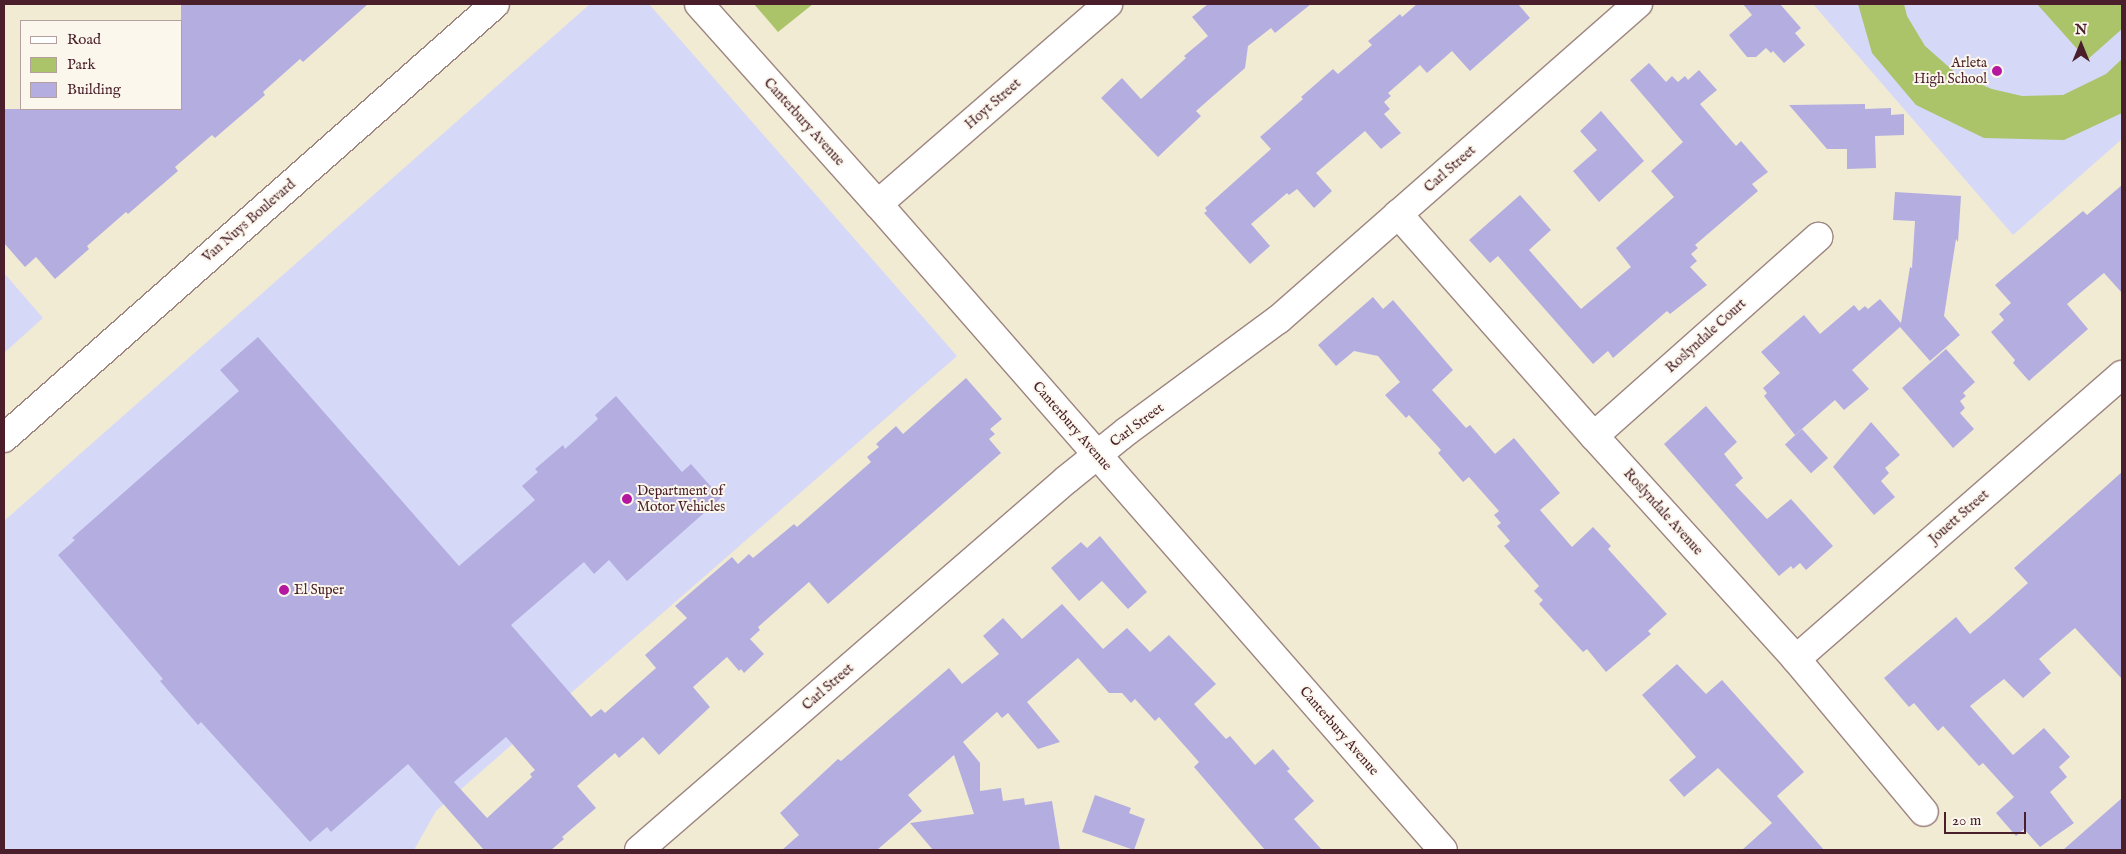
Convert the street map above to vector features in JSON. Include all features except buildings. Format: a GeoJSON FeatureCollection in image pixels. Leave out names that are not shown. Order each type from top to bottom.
{"type":"FeatureCollection","features":[{"type":"Feature","properties":{"kind":"street","name":"Van Nuys Boulevard"},"geometry":{"type":"LineString","coordinates":[[4,438],[495,4]]}},
{"type":"Feature","properties":{"kind":"street","name":"Canterbury Avenue"},"geometry":{"type":"LineString","coordinates":[[700,4],[878,204],[1443,850]]}},
{"type":"Feature","properties":{"kind":"street","name":"Hoyt Street"},"geometry":{"type":"LineString","coordinates":[[878,204],[1108,4]]}},
{"type":"Feature","properties":{"kind":"street","name":"Carl Street"},"geometry":{"type":"LineString","coordinates":[[639,850],[1097,455],[1279,320],[1638,4]]}},
{"type":"Feature","properties":{"kind":"street","name":"Roslyndale Avenue"},"geometry":{"type":"LineString","coordinates":[[1398,214],[1594,436],[1796,658],[1924,812]]}},
{"type":"Feature","properties":{"kind":"street","name":"Roslyndale Court"},"geometry":{"type":"LineString","coordinates":[[1594,436],[1818,237]]}},
{"type":"Feature","properties":{"kind":"street","name":"Jouett Street"},"geometry":{"type":"LineString","coordinates":[[1796,658],[2122,375]]}},
{"type":"Feature","properties":{"kind":"shaded area"},"geometry":{"type":"Polygon","coordinates":[[[590,4],[649,4],[957,356],[436,811],[414,850],[4,850],[4,521],[590,4]]]}},
{"type":"Feature","properties":{"kind":"shaded area","name":"Arleta High School"},"geometry":{"type":"Polygon","coordinates":[[[1813,4],[2122,4],[2122,139],[2013,235],[1813,4]]]}},
{"type":"Feature","properties":{"kind":"shaded area"},"geometry":{"type":"Polygon","coordinates":[[[4,273],[43,318],[4,353],[4,273]]]}},
{"type":"Feature","properties":{"kind":"green space"},"geometry":{"type":"Polygon","coordinates":[[[754,4],[813,4],[778,32],[754,4]]]}},
{"type":"Feature","properties":{"kind":"green space"},"geometry":{"type":"Polygon","coordinates":[[[1858,4],[1904,4],[1907,16],[1925,46],[1958,75],[1992,89],[2022,96],[2063,95],[2106,74],[2122,59],[2122,113],[2064,140],[1984,138],[1916,105],[1872,53],[1858,4]]]}},
{"type":"Feature","properties":{"kind":"green space"},"geometry":{"type":"Polygon","coordinates":[[[2037,4],[2122,4],[2122,29],[2087,60],[2037,4]]]}},
{"type":"Feature","properties":{"kind":"place","name":"Arleta High School"},"geometry":{"type":"Point","coordinates":[1997,71]}},
{"type":"Feature","properties":{"kind":"place","name":"Department of Motor Vehicles"},"geometry":{"type":"Point","coordinates":[627,499]}},
{"type":"Feature","properties":{"kind":"place","name":"El Super"},"geometry":{"type":"Point","coordinates":[284,590]}}]}
